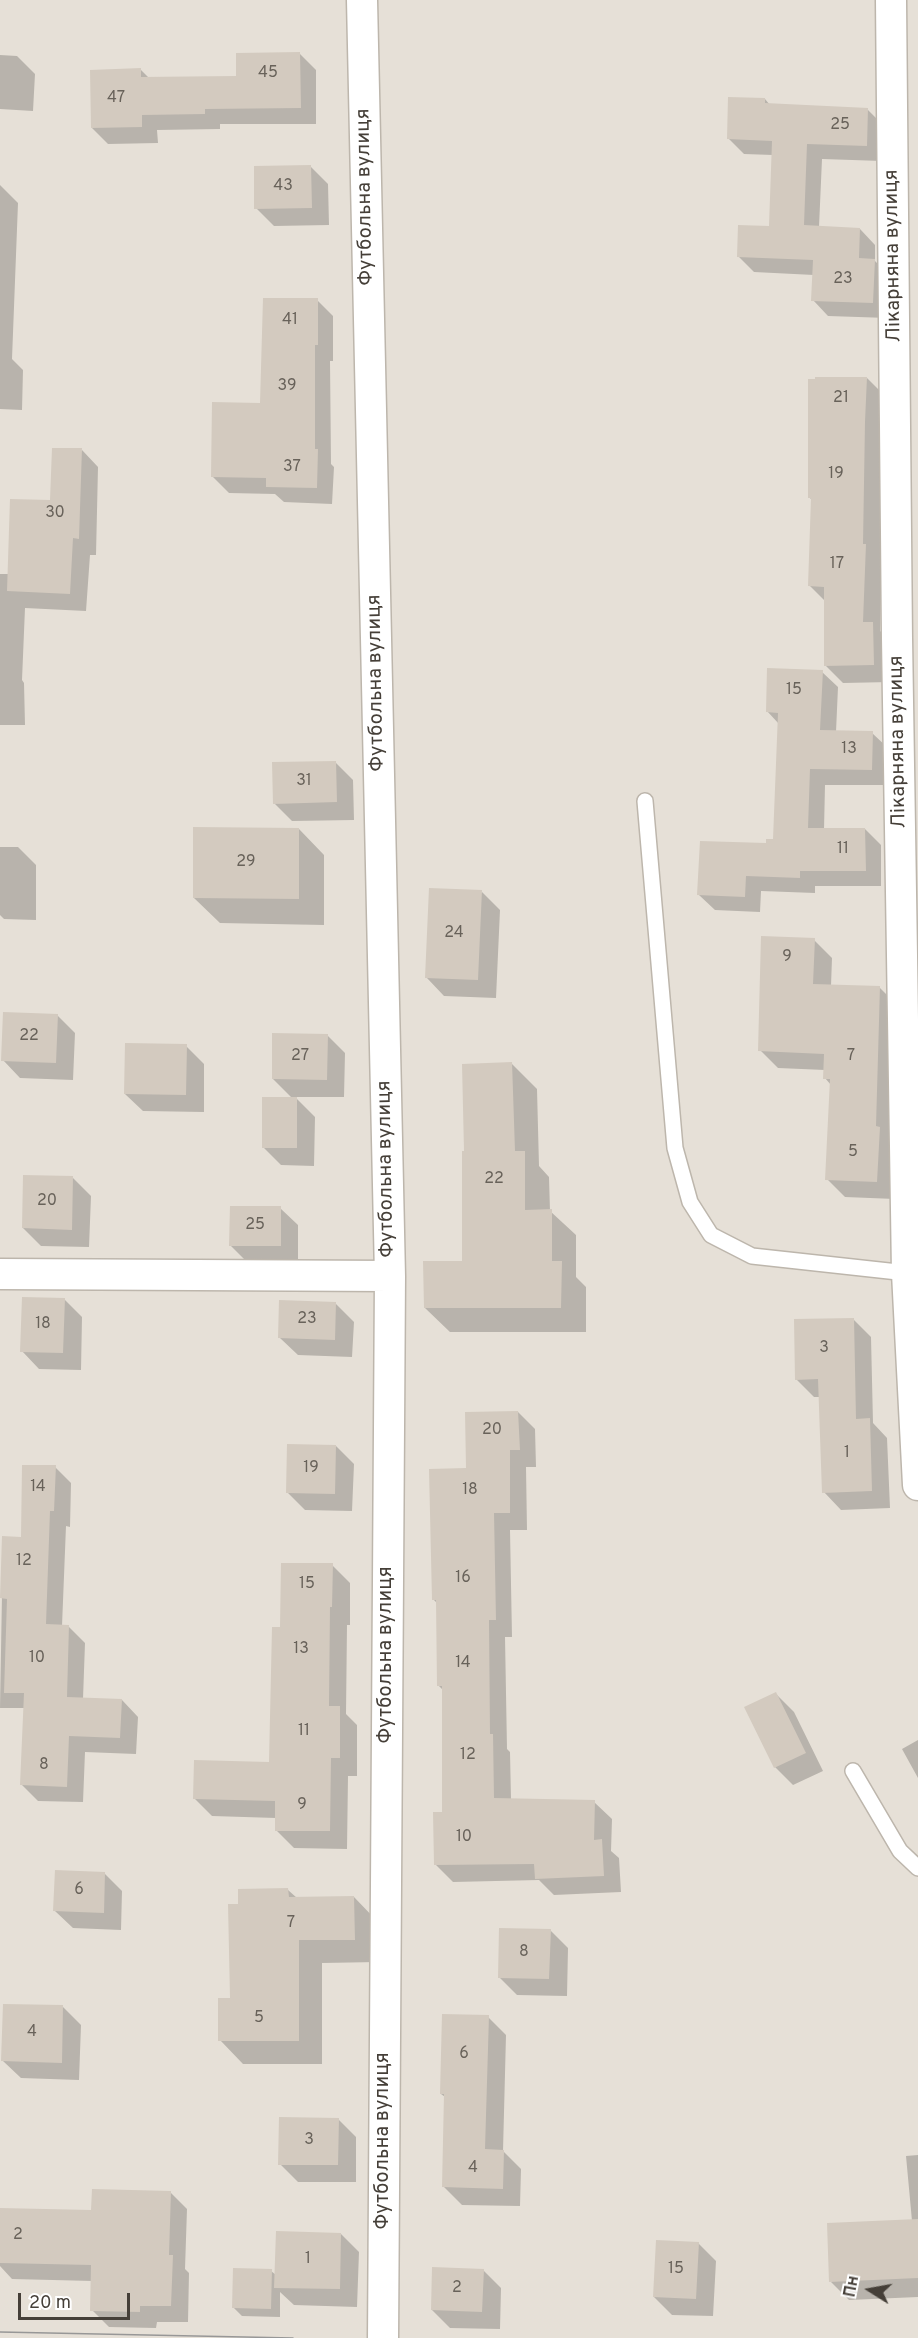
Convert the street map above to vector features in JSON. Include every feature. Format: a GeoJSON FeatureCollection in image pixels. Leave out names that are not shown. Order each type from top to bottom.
{"type":"FeatureCollection","features":[{"type":"Feature","properties":{"kind":"street","name":"Футбольна вулиця"},"geometry":{"type":"LineString","coordinates":[[362,0],[390,1276],[383,2338]]}},
{"type":"Feature","properties":{"kind":"street","name":"Лікарняна вулиця"},"geometry":{"type":"LineString","coordinates":[[891,0],[897,638],[907,1273],[918,1485]]}},
{"type":"Feature","properties":{"kind":"street"},"geometry":{"type":"LineString","coordinates":[[0,1274],[390,1276]]}},
{"type":"Feature","properties":{"kind":"lane"},"geometry":{"type":"LineString","coordinates":[[645,801],[675,1148],[690,1202],[711,1235],[752,1256],[907,1273]]}},
{"type":"Feature","properties":{"kind":"lane"},"geometry":{"type":"LineString","coordinates":[[853,1771],[900,1851],[918,1868]]}},
{"type":"Feature","properties":{"kind":"shaded area"},"geometry":{"type":"Polygon","coordinates":[[[0,0],[918,0],[918,2338],[0,2338],[0,0]]]}},
{"type":"Feature","properties":{"kind":"building"},"geometry":{"type":"Polygon","coordinates":[[[300,52],[301,108],[205,109],[205,114],[142,115],[142,127],[91,128],[90,70],[141,68],[141,77],[236,76],[236,53],[300,52]]]}},
{"type":"Feature","properties":{"kind":"building"},"geometry":{"type":"Polygon","coordinates":[[[728,97],[765,98],[765,103],[868,108],[867,146],[807,144],[804,225],[860,228],[859,258],[875,259],[873,303],[811,301],[813,260],[737,257],[738,225],[769,226],[772,141],[727,139],[728,97]]]}},
{"type":"Feature","properties":{"kind":"building"},"geometry":{"type":"Polygon","coordinates":[[[311,165],[312,208],[254,209],[254,166],[311,165]]]}},
{"type":"Feature","properties":{"kind":"building"},"geometry":{"type":"Polygon","coordinates":[[[263,298],[318,298],[318,345],[315,345],[317,488],[266,487],[266,478],[211,477],[212,402],[260,403],[263,298]]]}},
{"type":"Feature","properties":{"kind":"building"},"geometry":{"type":"Polygon","coordinates":[[[815,377],[867,377],[863,622],[873,622],[874,665],[824,666],[824,587],[808,586],[811,498],[808,498],[808,379],[815,379],[815,377]]]}},
{"type":"Feature","properties":{"kind":"building"},"geometry":{"type":"Polygon","coordinates":[[[52,448],[82,448],[79,539],[73,538],[70,594],[7,591],[10,499],[50,500],[52,448]]]}},
{"type":"Feature","properties":{"kind":"building"},"geometry":{"type":"Polygon","coordinates":[[[767,668],[823,670],[820,730],[873,731],[872,770],[810,769],[808,828],[865,828],[866,871],[800,871],[800,878],[746,876],[745,897],[697,895],[700,841],[766,843],[766,839],[773,839],[778,713],[766,712],[767,668]]]}},
{"type":"Feature","properties":{"kind":"building"},"geometry":{"type":"Polygon","coordinates":[[[336,761],[337,802],[273,804],[272,762],[336,761]]]}},
{"type":"Feature","properties":{"kind":"building"},"geometry":{"type":"Polygon","coordinates":[[[193,827],[299,828],[299,899],[193,898],[193,827]]]}},
{"type":"Feature","properties":{"kind":"building"},"geometry":{"type":"Polygon","coordinates":[[[429,888],[482,890],[478,980],[425,978],[429,888]]]}},
{"type":"Feature","properties":{"kind":"building"},"geometry":{"type":"Polygon","coordinates":[[[761,936],[815,938],[813,984],[880,986],[876,1126],[880,1127],[877,1182],[825,1180],[830,1079],[823,1079],[824,1054],[758,1051],[761,936]]]}},
{"type":"Feature","properties":{"kind":"building"},"geometry":{"type":"Polygon","coordinates":[[[3,1012],[58,1014],[56,1063],[1,1061],[3,1012]]]}},
{"type":"Feature","properties":{"kind":"building"},"geometry":{"type":"Polygon","coordinates":[[[272,1033],[328,1034],[327,1080],[272,1079],[272,1033]]]}},
{"type":"Feature","properties":{"kind":"building"},"geometry":{"type":"Polygon","coordinates":[[[125,1043],[187,1044],[186,1095],[124,1094],[125,1043]]]}},
{"type":"Feature","properties":{"kind":"building"},"geometry":{"type":"Polygon","coordinates":[[[512,1062],[515,1151],[525,1151],[525,1210],[552,1209],[552,1261],[562,1261],[561,1308],[424,1308],[423,1261],[462,1261],[462,1151],[464,1151],[462,1064],[512,1062]]]}},
{"type":"Feature","properties":{"kind":"building"},"geometry":{"type":"Polygon","coordinates":[[[262,1097],[297,1097],[297,1148],[262,1148],[262,1097]]]}},
{"type":"Feature","properties":{"kind":"building"},"geometry":{"type":"Polygon","coordinates":[[[23,1175],[73,1176],[72,1230],[22,1228],[23,1175]]]}},
{"type":"Feature","properties":{"kind":"building"},"geometry":{"type":"Polygon","coordinates":[[[230,1206],[281,1206],[281,1246],[229,1246],[230,1206]]]}},
{"type":"Feature","properties":{"kind":"building"},"geometry":{"type":"Polygon","coordinates":[[[22,1297],[65,1298],[63,1353],[20,1352],[22,1297]]]}},
{"type":"Feature","properties":{"kind":"building"},"geometry":{"type":"Polygon","coordinates":[[[279,1300],[336,1302],[335,1340],[278,1338],[279,1300]]]}},
{"type":"Feature","properties":{"kind":"building"},"geometry":{"type":"Polygon","coordinates":[[[854,1318],[856,1419],[870,1418],[872,1491],[822,1493],[818,1379],[795,1380],[794,1319],[854,1318]]]}},
{"type":"Feature","properties":{"kind":"building"},"geometry":{"type":"Polygon","coordinates":[[[518,1411],[520,1450],[510,1450],[510,1513],[494,1513],[496,1620],[489,1620],[490,1734],[493,1734],[494,1798],[595,1800],[594,1840],[602,1839],[604,1876],[535,1879],[534,1864],[434,1865],[433,1812],[442,1812],[442,1686],[437,1686],[436,1600],[432,1600],[429,1469],[466,1468],[465,1412],[518,1411]]]}},
{"type":"Feature","properties":{"kind":"building"},"geometry":{"type":"Polygon","coordinates":[[[287,1444],[336,1445],[335,1494],[286,1493],[287,1444]]]}},
{"type":"Feature","properties":{"kind":"building"},"geometry":{"type":"Polygon","coordinates":[[[22,1465],[56,1465],[54,1511],[50,1511],[46,1624],[69,1625],[67,1697],[122,1699],[120,1738],[69,1736],[67,1787],[20,1785],[24,1693],[4,1693],[7,1599],[0,1598],[2,1536],[21,1537],[22,1465]]]}},
{"type":"Feature","properties":{"kind":"building"},"geometry":{"type":"Polygon","coordinates":[[[281,1563],[333,1563],[329,1706],[340,1706],[340,1758],[331,1758],[330,1831],[275,1831],[275,1801],[193,1799],[194,1760],[269,1762],[272,1627],[280,1627],[281,1563]]]}},
{"type":"Feature","properties":{"kind":"building"},"geometry":{"type":"Polygon","coordinates":[[[776,1692],[806,1753],[774,1768],[744,1707],[776,1692]]]}},
{"type":"Feature","properties":{"kind":"building"},"geometry":{"type":"Polygon","coordinates":[[[55,1870],[105,1872],[104,1913],[53,1911],[55,1870]]]}},
{"type":"Feature","properties":{"kind":"building"},"geometry":{"type":"Polygon","coordinates":[[[288,1888],[289,1897],[354,1896],[355,1940],[299,1940],[299,2041],[218,2041],[218,1998],[230,1998],[228,1904],[238,1904],[238,1889],[288,1888]]]}},
{"type":"Feature","properties":{"kind":"building"},"geometry":{"type":"Polygon","coordinates":[[[499,1928],[551,1929],[549,1979],[498,1978],[499,1928]]]}},
{"type":"Feature","properties":{"kind":"building"},"geometry":{"type":"Polygon","coordinates":[[[3,2004],[63,2005],[62,2063],[1,2061],[3,2004]]]}},
{"type":"Feature","properties":{"kind":"building"},"geometry":{"type":"Polygon","coordinates":[[[442,2014],[489,2015],[485,2149],[504,2150],[503,2189],[442,2187],[444,2094],[440,2094],[442,2014]]]}},
{"type":"Feature","properties":{"kind":"building"},"geometry":{"type":"Polygon","coordinates":[[[279,2117],[339,2118],[338,2165],[278,2165],[279,2117]]]}},
{"type":"Feature","properties":{"kind":"building"},"geometry":{"type":"Polygon","coordinates":[[[92,2189],[171,2191],[169,2255],[173,2255],[171,2306],[140,2306],[140,2312],[90,2311],[91,2265],[0,2263],[0,2208],[91,2210],[92,2189]]]}},
{"type":"Feature","properties":{"kind":"building"},"geometry":{"type":"Polygon","coordinates":[[[918,2219],[918,2278],[829,2282],[827,2223],[918,2219]]]}},
{"type":"Feature","properties":{"kind":"building"},"geometry":{"type":"Polygon","coordinates":[[[276,2231],[341,2233],[340,2289],[274,2288],[276,2231]]]}},
{"type":"Feature","properties":{"kind":"building"},"geometry":{"type":"Polygon","coordinates":[[[656,2240],[699,2242],[696,2299],[653,2297],[656,2240]]]}},
{"type":"Feature","properties":{"kind":"building"},"geometry":{"type":"Polygon","coordinates":[[[432,2267],[484,2269],[482,2312],[431,2310],[432,2267]]]}},
{"type":"Feature","properties":{"kind":"building"},"geometry":{"type":"Polygon","coordinates":[[[233,2268],[272,2269],[271,2309],[232,2308],[233,2268]]]}},
{"type":"Feature","properties":{"kind":"tram line"},"geometry":{"type":"LineString","coordinates":[[0,2332],[293,2338]]}}]}
